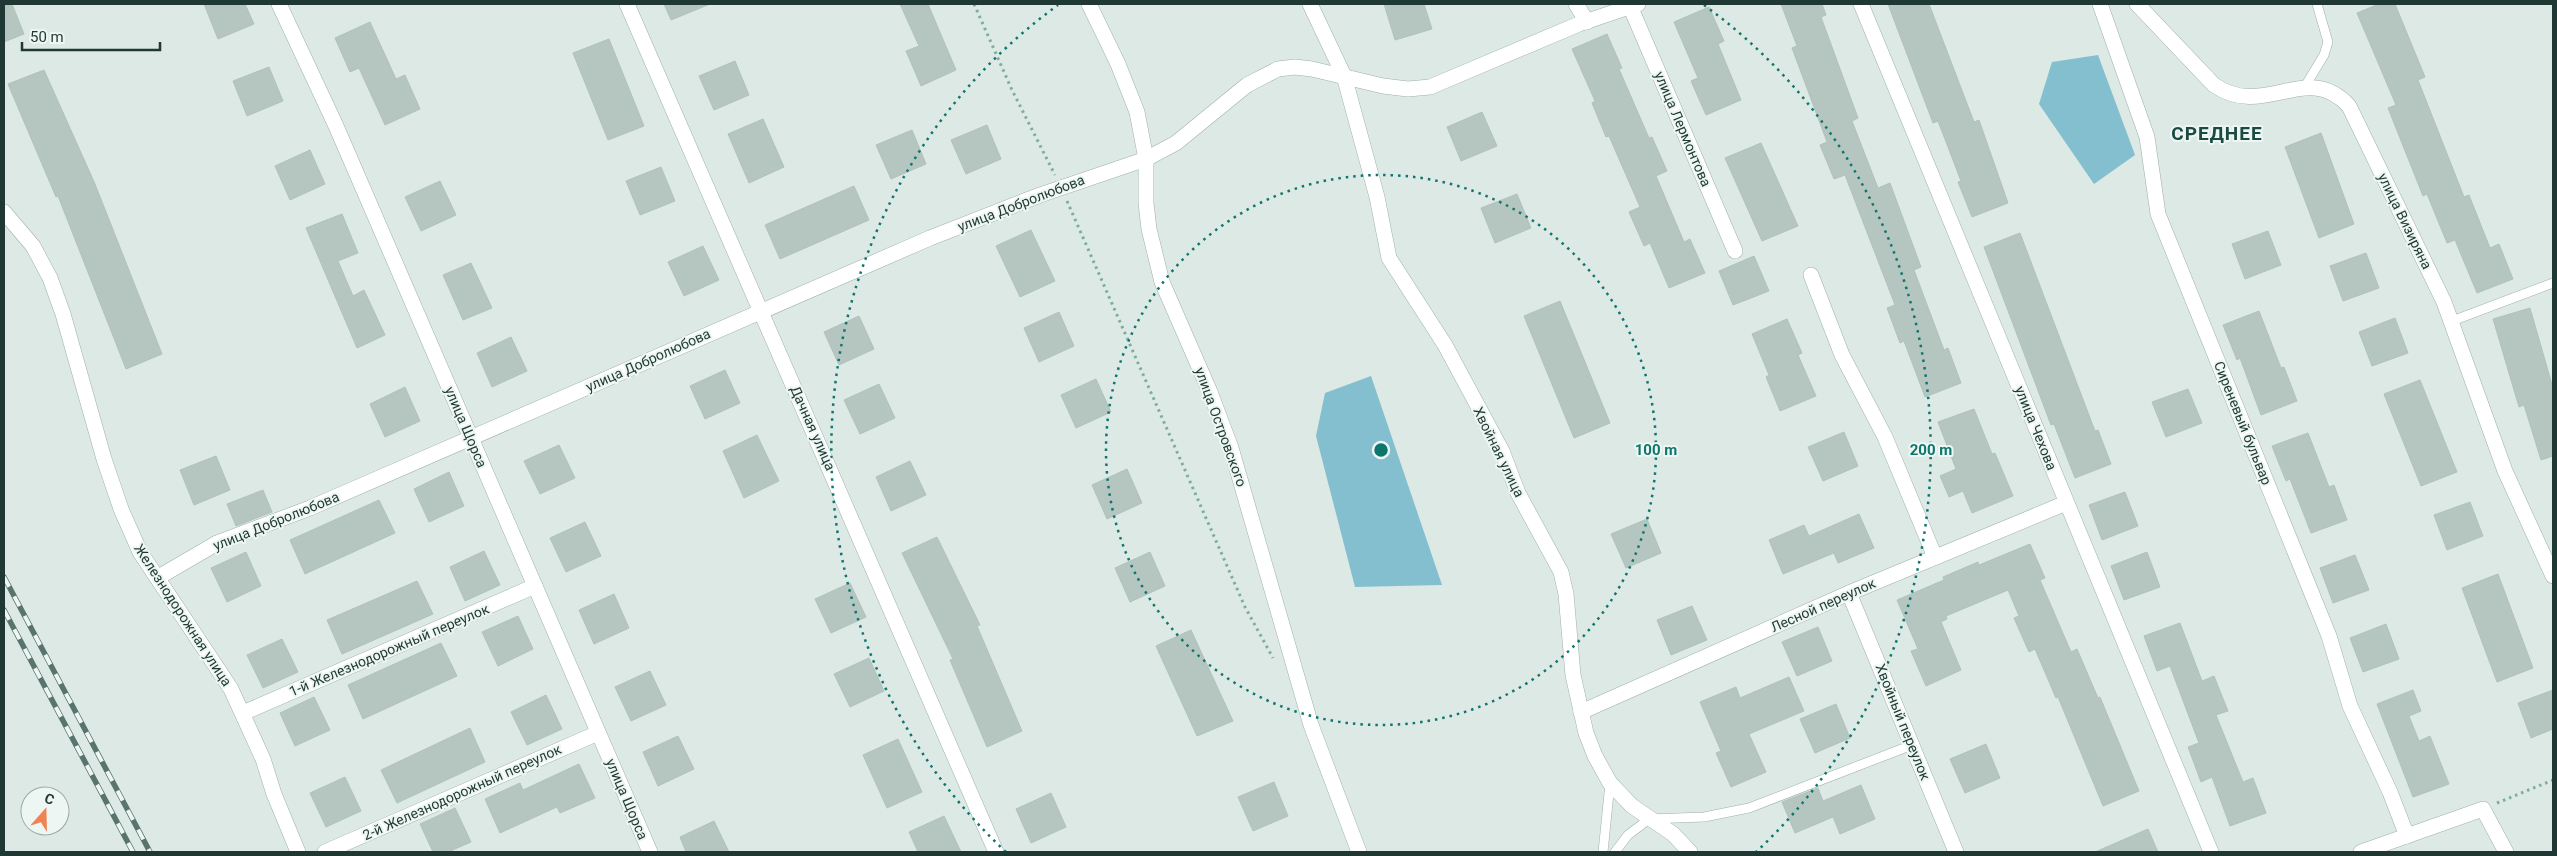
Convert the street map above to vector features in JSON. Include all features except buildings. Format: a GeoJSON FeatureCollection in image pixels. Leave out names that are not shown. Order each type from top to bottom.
{"type":"FeatureCollection","features":[{"type":"Feature","properties":{"kind":"street","name":"улица Щорса"},"geometry":{"type":"LineString","coordinates":[[279,4],[336,126],[650,852]]}},
{"type":"Feature","properties":{"kind":"street","name":"Дачная улица"},"geometry":{"type":"LineString","coordinates":[[627,4],[996,852]]}},
{"type":"Feature","properties":{"kind":"street","name":"улица Островского"},"geometry":{"type":"LineString","coordinates":[[1089,4],[1118,64],[1137,112],[1146,158],[1146,203],[1149,228],[1162,282],[1210,392],[1228,439],[1311,725],[1359,852]]}},
{"type":"Feature","properties":{"kind":"street","name":"Хвойная улица"},"geometry":{"type":"LineString","coordinates":[[1310,4],[1320,29],[1344,76],[1377,197],[1389,258],[1445,345],[1502,451],[1518,493],[1561,572],[1566,594],[1573,675],[1581,712],[1595,756],[1610,783],[1632,806],[1673,834],[1690,852]]}},
{"type":"Feature","properties":{"kind":"street"},"geometry":{"type":"LineString","coordinates":[[1576,4],[1586,22]]}},
{"type":"Feature","properties":{"kind":"street","name":"улица Чехова"},"geometry":{"type":"LineString","coordinates":[[1861,4],[2211,852]]}},
{"type":"Feature","properties":{"kind":"street","name":"Сиреневый бульвар"},"geometry":{"type":"LineString","coordinates":[[2100,4],[2147,137],[2152,188],[2158,214],[2329,636],[2350,706],[2390,792],[2407,836]]}},
{"type":"Feature","properties":{"kind":"street","name":"улица Визиряна"},"geometry":{"type":"LineString","coordinates":[[2137,4],[2214,85],[2228,94],[2245,97],[2264,96],[2304,88],[2320,87],[2337,94],[2348,106],[2452,321],[2505,471],[2553,576]]}},
{"type":"Feature","properties":{"kind":"street","name":"улица Добролюбова"},"geometry":{"type":"LineString","coordinates":[[157,578],[217,543],[310,508],[930,238],[1146,158],[1176,143],[1247,85],[1263,75],[1278,69],[1295,67],[1344,76],[1383,86],[1408,89],[1430,87],[1586,22],[1634,5]]}},
{"type":"Feature","properties":{"kind":"street","name":"улица Лермонтова"},"geometry":{"type":"LineString","coordinates":[[1634,5],[1735,251]]}},
{"type":"Feature","properties":{"kind":"street","name":"Железнодорожная улица"},"geometry":{"type":"LineString","coordinates":[[4,212],[33,246],[50,278],[63,314],[104,459],[121,509],[140,552],[211,657],[243,714],[298,852]]}},
{"type":"Feature","properties":{"kind":"street"},"geometry":{"type":"LineString","coordinates":[[1811,275],[1842,355],[1885,437],[1935,557]]}},
{"type":"Feature","properties":{"kind":"street","name":"Лесной переулок"},"geometry":{"type":"LineString","coordinates":[[1581,712],[1849,593],[2066,503]]}},
{"type":"Feature","properties":{"kind":"street","name":"1-й Железнодорожный переулок"},"geometry":{"type":"LineString","coordinates":[[243,714],[535,586]]}},
{"type":"Feature","properties":{"kind":"street","name":"Хвойный переулок"},"geometry":{"type":"LineString","coordinates":[[1849,593],[1956,852]]}},
{"type":"Feature","properties":{"kind":"street","name":"2-й Железнодорожный переулок"},"geometry":{"type":"LineString","coordinates":[[325,852],[598,733]]}},
{"type":"Feature","properties":{"kind":"street"},"geometry":{"type":"LineString","coordinates":[[2361,852],[2483,809],[2506,852]]}},
{"type":"Feature","properties":{"kind":"lane"},"geometry":{"type":"LineString","coordinates":[[2304,88],[2324,55],[2328,42],[2317,4]]}},
{"type":"Feature","properties":{"kind":"lane"},"geometry":{"type":"LineString","coordinates":[[2452,321],[2553,283]]}},
{"type":"Feature","properties":{"kind":"lane"},"geometry":{"type":"LineString","coordinates":[[1615,852],[1628,835],[1649,819],[1704,817],[1749,808],[1912,745]]}},
{"type":"Feature","properties":{"kind":"lane"},"geometry":{"type":"LineString","coordinates":[[1604,852],[1610,783]]}},
{"type":"Feature","properties":{"kind":"path"},"geometry":{"type":"LineString","coordinates":[[974,4],[1012,90],[1062,188],[1245,607],[1274,660]]}},
{"type":"Feature","properties":{"kind":"path"},"geometry":{"type":"LineString","coordinates":[[2483,809],[2553,780]]}},
{"type":"Feature","properties":{"kind":"water"},"geometry":{"type":"Polygon","coordinates":[[[2098,55],[2135,155],[2094,184],[2039,104],[2052,62],[2098,55]]]}},
{"type":"Feature","properties":{"kind":"water"},"geometry":{"type":"Polygon","coordinates":[[[1371,376],[1442,585],[1355,587],[1316,436],[1325,393],[1371,376]]]}},
{"type":"Feature","properties":{"kind":"railway"},"geometry":{"type":"LineString","coordinates":[[4,577],[150,852]]}},
{"type":"Feature","properties":{"kind":"railway"},"geometry":{"type":"LineString","coordinates":[[4,610],[133,852]]}},
{"type":"Feature","properties":{"kind":"district","name":"СРЕДНЕЕ"},"geometry":{"type":"Point","coordinates":[2217,133]}}]}
